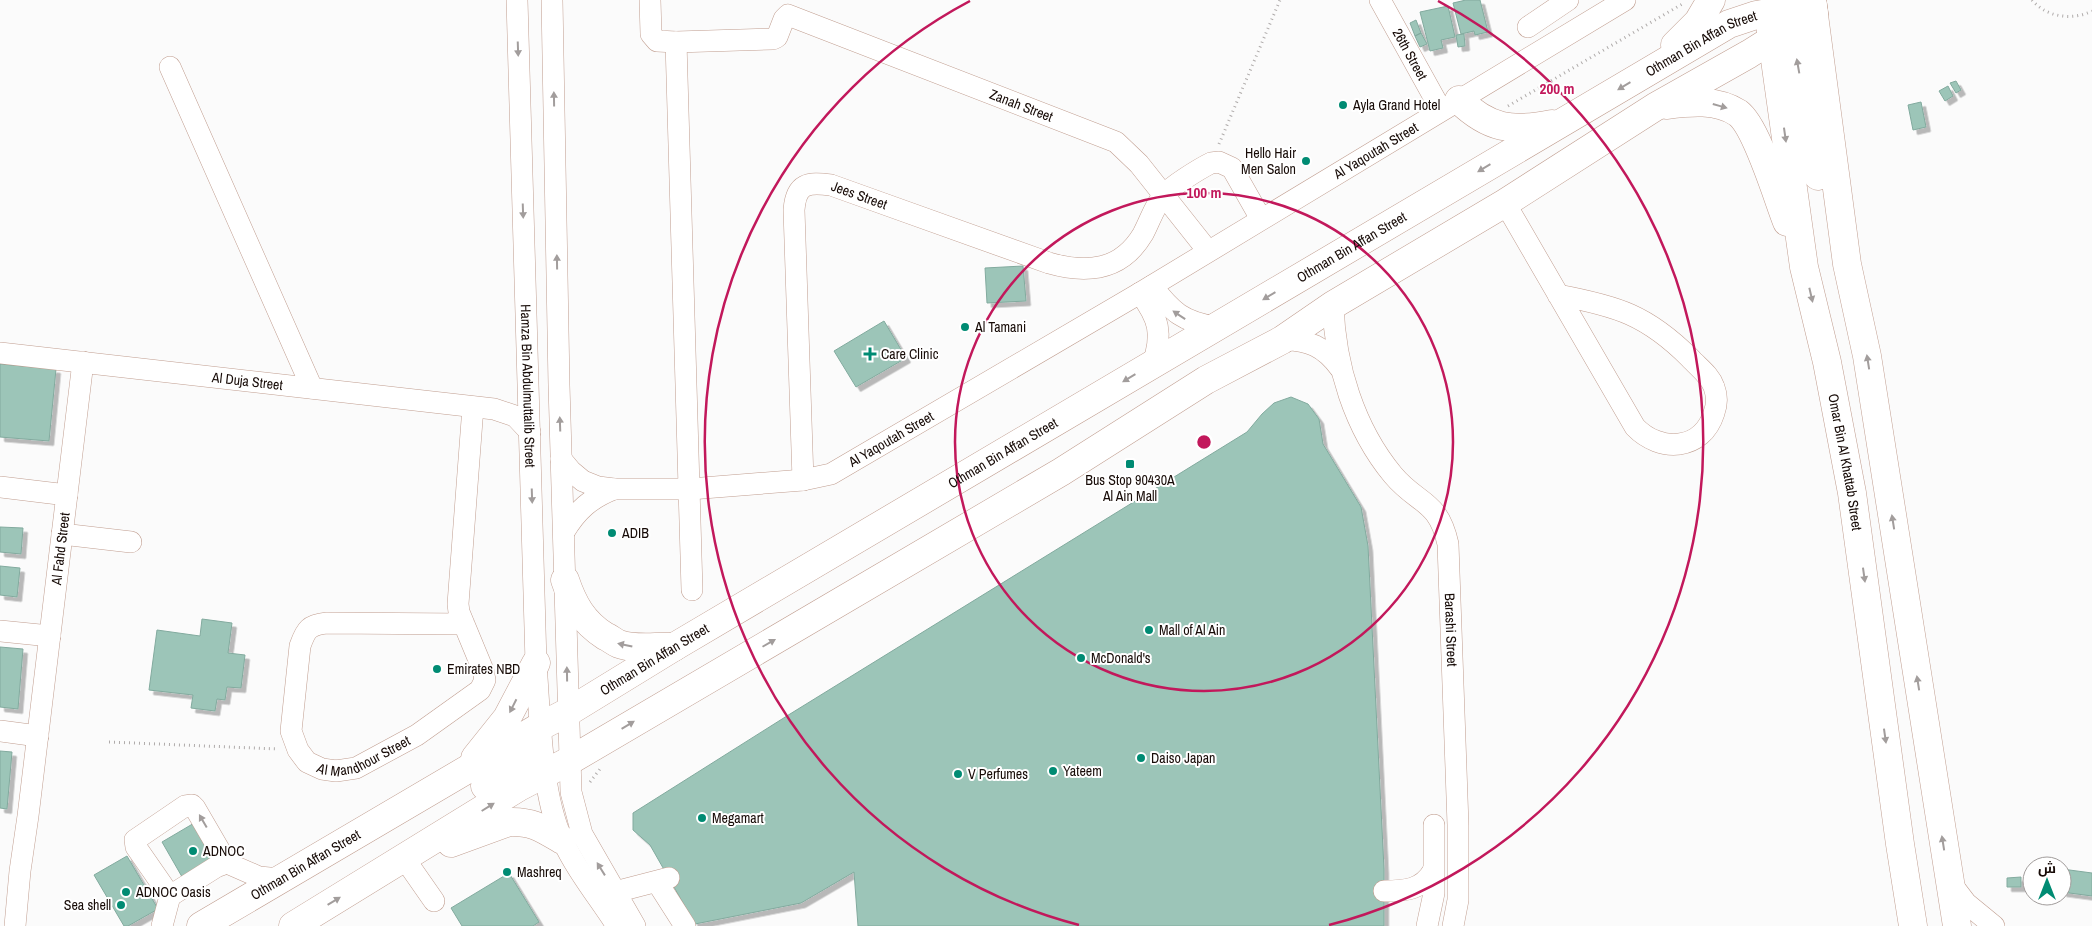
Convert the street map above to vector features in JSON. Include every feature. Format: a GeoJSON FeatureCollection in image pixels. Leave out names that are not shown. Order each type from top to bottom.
{"type":"FeatureCollection","features":[{"type":"Feature","properties":{"kind":"main road"},"geometry":{"type":"LineString","coordinates":[[1650,71],[1698,22],[1711,0]]}},
{"type":"Feature","properties":{"kind":"main road"},"geometry":{"type":"LineString","coordinates":[[1811,5],[1847,264],[1867,356],[1957,926]]}},
{"type":"Feature","properties":{"kind":"main road","name":"Othman Bin Affan Street"},"geometry":{"type":"LineString","coordinates":[[293,926],[557,767],[1061,472],[1206,380],[1282,340],[1333,305],[1505,203],[1655,107],[1773,21],[1811,5]]}},
{"type":"Feature","properties":{"kind":"main road"},"geometry":{"type":"LineString","coordinates":[[1773,21],[1793,44],[1798,60],[1825,219],[1832,241],[1847,264]]}},
{"type":"Feature","properties":{"kind":"main road","name":"Othman Bin Affan Street"},"geometry":{"type":"LineString","coordinates":[[201,926],[462,774],[532,731],[568,712],[674,647],[1729,24],[1773,21]]}},
{"type":"Feature","properties":{"kind":"main road","name":"Omar Bin Al Khattab Street"},"geometry":{"type":"LineString","coordinates":[[1773,21],[1804,268],[1827,362],[1852,493],[1913,926]]}},
{"type":"Feature","properties":{"kind":"main road"},"geometry":{"type":"LineString","coordinates":[[1655,107],[1687,102],[1705,102],[1725,107],[1739,114],[1750,128],[1760,147],[1804,268]]}},
{"type":"Feature","properties":{"kind":"main road"},"geometry":{"type":"LineString","coordinates":[[1450,105],[1499,126],[1518,128],[1563,122]]}},
{"type":"Feature","properties":{"kind":"main road"},"geometry":{"type":"LineString","coordinates":[[565,580],[580,615],[599,632],[618,644],[635,647],[674,647]]}},
{"type":"Feature","properties":{"kind":"main road"},"geometry":{"type":"LineString","coordinates":[[462,774],[507,718],[536,663]]}},
{"type":"Feature","properties":{"kind":"main road"},"geometry":{"type":"LineString","coordinates":[[404,858],[419,830],[426,824],[528,760],[535,750],[532,731]]}},
{"type":"Feature","properties":{"kind":"main road"},"geometry":{"type":"LineString","coordinates":[[404,858],[430,851],[508,822],[533,824],[562,840]]}},
{"type":"Feature","properties":{"kind":"street","name":"Hamza Bin Abdulmuttalib Street"},"geometry":{"type":"LineString","coordinates":[[517,0],[536,663],[532,731],[557,767]]}},
{"type":"Feature","properties":{"kind":"street"},"geometry":{"type":"LineString","coordinates":[[650,0],[651,34],[658,41],[676,42],[692,590]]}},
{"type":"Feature","properties":{"kind":"street","name":"26th Street"},"geometry":{"type":"LineString","coordinates":[[1380,0],[1450,105]]}},
{"type":"Feature","properties":{"kind":"street"},"geometry":{"type":"LineString","coordinates":[[1528,27],[1568,0]]}},
{"type":"Feature","properties":{"kind":"street","name":"Al Yaqoutah Street"},"geometry":{"type":"LineString","coordinates":[[561,459],[583,481],[598,487],[614,489],[690,489],[802,480],[826,476],[840,470],[998,375],[1146,290],[1624,0]]}},
{"type":"Feature","properties":{"kind":"street"},"geometry":{"type":"LineString","coordinates":[[551,6],[568,712],[557,767],[554,819],[562,840],[617,926]]}},
{"type":"Feature","properties":{"kind":"street","name":"Zanah Street"},"geometry":{"type":"LineString","coordinates":[[676,42],[773,39],[778,37],[786,16],[793,17],[1116,142],[1132,156],[1208,251]]}},
{"type":"Feature","properties":{"kind":"street"},"geometry":{"type":"LineString","coordinates":[[170,67],[312,388]]}},
{"type":"Feature","properties":{"kind":"street"},"geometry":{"type":"LineString","coordinates":[[1164,194],[1210,162],[1219,162],[1232,168],[1261,219]]}},
{"type":"Feature","properties":{"kind":"street","name":"Jees Street"},"geometry":{"type":"LineString","coordinates":[[802,480],[794,210],[797,193],[804,186],[811,183],[831,185],[1049,263],[1079,269],[1095,268],[1115,263],[1130,251],[1143,234],[1164,194]]}},
{"type":"Feature","properties":{"kind":"street"},"geometry":{"type":"LineString","coordinates":[[1505,203],[1558,295],[1635,426],[1642,434],[1650,440],[1671,445],[1691,440],[1707,427],[1716,408],[1715,388],[1710,379],[1672,341],[1651,325],[1621,310],[1602,303],[1558,295]]}},
{"type":"Feature","properties":{"kind":"street"},"geometry":{"type":"LineString","coordinates":[[1146,290],[1183,318],[1199,325],[1216,327]]}},
{"type":"Feature","properties":{"kind":"street"},"geometry":{"type":"LineString","coordinates":[[1146,290],[1159,332],[1158,348],[1153,364]]}},
{"type":"Feature","properties":{"kind":"street","name":"Barashi Street"},"geometry":{"type":"LineString","coordinates":[[1333,305],[1335,337],[1340,368],[1363,427],[1385,464],[1407,490],[1426,502],[1435,512],[1444,526],[1448,544],[1458,825],[1458,900],[1453,926]]}},
{"type":"Feature","properties":{"kind":"street","name":"Barashi Street"},"geometry":{"type":"LineString","coordinates":[[1282,340],[1296,340],[1322,348],[1340,368]]}},
{"type":"Feature","properties":{"kind":"street","name":"Al Duja Street"},"geometry":{"type":"LineString","coordinates":[[0,353],[473,408],[494,408],[515,416],[530,432]]}},
{"type":"Feature","properties":{"kind":"street","name":"Al Fahd Street"},"geometry":{"type":"LineString","coordinates":[[16,925],[20,871],[83,362]]}},
{"type":"Feature","properties":{"kind":"street","name":"Al Duja Street"},"geometry":{"type":"LineString","coordinates":[[494,408],[515,399],[528,382]]}},
{"type":"Feature","properties":{"kind":"street","name":"Al Mandhour Street"},"geometry":{"type":"LineString","coordinates":[[464,624],[314,624],[305,632],[300,646],[291,731],[298,750],[307,762],[322,769],[336,771],[356,768],[417,735],[473,697],[480,690],[485,680],[483,670],[464,624],[459,612],[458,596],[473,408]]}},
{"type":"Feature","properties":{"kind":"street"},"geometry":{"type":"LineString","coordinates":[[0,488],[67,495]]}},
{"type":"Feature","properties":{"kind":"street","name":"Al Yaqoutah Street"},"geometry":{"type":"LineString","coordinates":[[564,532],[573,517],[584,505],[598,495],[614,489]]}},
{"type":"Feature","properties":{"kind":"street"},"geometry":{"type":"LineString","coordinates":[[62,534],[131,542]]}},
{"type":"Feature","properties":{"kind":"street"},"geometry":{"type":"LineString","coordinates":[[0,631],[50,636]]}},
{"type":"Feature","properties":{"kind":"street"},"geometry":{"type":"LineString","coordinates":[[0,731],[38,736]]}},
{"type":"Feature","properties":{"kind":"street"},"geometry":{"type":"LineString","coordinates":[[557,767],[571,792],[582,834],[635,926]]}},
{"type":"Feature","properties":{"kind":"street"},"geometry":{"type":"LineString","coordinates":[[170,896],[136,847],[135,840],[185,806],[192,805],[195,808],[228,863],[259,877],[280,879]]}},
{"type":"Feature","properties":{"kind":"street"},"geometry":{"type":"LineString","coordinates":[[1427,924],[1434,893],[1434,825]]}},
{"type":"Feature","properties":{"kind":"street"},"geometry":{"type":"LineString","coordinates":[[404,858],[434,901]]}},
{"type":"Feature","properties":{"kind":"street"},"geometry":{"type":"LineString","coordinates":[[162,926],[170,896],[216,867],[228,863]]}},
{"type":"Feature","properties":{"kind":"street"},"geometry":{"type":"LineString","coordinates":[[1427,924],[1423,911],[1413,901],[1384,895],[1413,889],[1425,882],[1433,871]]}},
{"type":"Feature","properties":{"kind":"street"},"geometry":{"type":"LineString","coordinates":[[615,892],[663,880],[685,926]]}},
{"type":"Feature","properties":{"kind":"street"},"geometry":{"type":"LineString","coordinates":[[1949,881],[1966,903],[1994,926]]}},
{"type":"Feature","properties":{"kind":"path"},"geometry":{"type":"LineString","coordinates":[[1210,162],[1280,0]]}},
{"type":"Feature","properties":{"kind":"path"},"geometry":{"type":"LineString","coordinates":[[1484,120],[1687,0]]}},
{"type":"Feature","properties":{"kind":"path"},"geometry":{"type":"LineString","coordinates":[[2032,0],[2038,7],[2057,15],[2079,16],[2092,11]]}},
{"type":"Feature","properties":{"kind":"path"},"geometry":{"type":"LineString","coordinates":[[109,742],[298,750]]}},
{"type":"Feature","properties":{"kind":"building"},"geometry":{"type":"Polygon","coordinates":[[[1466,0],[1480,0],[1488,32],[1475,35],[1474,31],[1461,34],[1453,3],[1466,0]]]}},
{"type":"Feature","properties":{"kind":"building"},"geometry":{"type":"Polygon","coordinates":[[[1448,6],[1455,37],[1441,40],[1443,48],[1430,51],[1420,12],[1448,6]]]}},
{"type":"Feature","properties":{"kind":"building"},"geometry":{"type":"Polygon","coordinates":[[[1416,20],[1421,33],[1415,36],[1410,23],[1416,20]]]}},
{"type":"Feature","properties":{"kind":"building"},"geometry":{"type":"Polygon","coordinates":[[[1421,33],[1427,44],[1420,47],[1415,36],[1421,33]]]}},
{"type":"Feature","properties":{"kind":"building"},"geometry":{"type":"Polygon","coordinates":[[[1464,34],[1465,46],[1458,47],[1456,35],[1464,34]]]}},
{"type":"Feature","properties":{"kind":"building"},"geometry":{"type":"Polygon","coordinates":[[[1956,81],[1961,90],[1956,93],[1950,83],[1956,81]]]}},
{"type":"Feature","properties":{"kind":"building"},"geometry":{"type":"Polygon","coordinates":[[[1948,86],[1953,96],[1945,101],[1939,91],[1948,86]]]}},
{"type":"Feature","properties":{"kind":"building"},"geometry":{"type":"Polygon","coordinates":[[[1921,102],[1926,127],[1913,130],[1908,105],[1921,102]]]}},
{"type":"Feature","properties":{"kind":"building"},"geometry":{"type":"Polygon","coordinates":[[[1023,266],[1026,301],[987,303],[985,268],[1023,266]]]}},
{"type":"Feature","properties":{"kind":"building","name":"Care Clinic"},"geometry":{"type":"Polygon","coordinates":[[[884,321],[906,358],[856,387],[834,351],[884,321]]]}},
{"type":"Feature","properties":{"kind":"building"},"geometry":{"type":"Polygon","coordinates":[[[0,364],[56,369],[49,441],[0,437],[0,364]]]}},
{"type":"Feature","properties":{"kind":"building","name":"Mall of Al Ain"},"geometry":{"type":"Polygon","coordinates":[[[1291,397],[1308,404],[1319,419],[1323,444],[1361,507],[1368,546],[1384,869],[1384,926],[858,926],[854,872],[801,903],[695,924],[650,845],[633,830],[633,813],[1247,432],[1274,403],[1291,397]]]}},
{"type":"Feature","properties":{"kind":"building"},"geometry":{"type":"Polygon","coordinates":[[[0,527],[23,528],[21,554],[0,552],[0,527]]]}},
{"type":"Feature","properties":{"kind":"building"},"geometry":{"type":"Polygon","coordinates":[[[0,566],[20,568],[17,597],[0,595],[0,566]]]}},
{"type":"Feature","properties":{"kind":"building"},"geometry":{"type":"Polygon","coordinates":[[[202,619],[232,623],[228,653],[245,655],[241,688],[227,687],[225,700],[217,699],[215,711],[191,708],[193,695],[149,690],[157,630],[200,636],[202,619]]]}},
{"type":"Feature","properties":{"kind":"building"},"geometry":{"type":"Polygon","coordinates":[[[0,647],[23,649],[18,709],[0,707],[0,647]]]}},
{"type":"Feature","properties":{"kind":"building"},"geometry":{"type":"Polygon","coordinates":[[[0,751],[12,752],[7,809],[0,808],[0,751]]]}},
{"type":"Feature","properties":{"kind":"building","name":"ADNOC"},"geometry":{"type":"Polygon","coordinates":[[[201,819],[224,859],[185,882],[162,842],[201,819]]]}},
{"type":"Feature","properties":{"kind":"building","name":"ADNOC Oasis"},"geometry":{"type":"Polygon","coordinates":[[[127,856],[158,909],[128,926],[124,926],[94,875],[127,856]]]}},
{"type":"Feature","properties":{"kind":"building"},"geometry":{"type":"Polygon","coordinates":[[[2072,870],[2092,873],[2092,896],[2072,893],[2072,870]]]}},
{"type":"Feature","properties":{"kind":"building"},"geometry":{"type":"Polygon","coordinates":[[[509,873],[539,922],[533,926],[462,926],[451,908],[509,873]]]}},
{"type":"Feature","properties":{"kind":"building"},"geometry":{"type":"Polygon","coordinates":[[[2021,877],[2021,887],[2007,887],[2007,878],[2021,877]]]}},
{"type":"Feature","properties":{"kind":"place","name":"Ayla Grand Hotel"},"geometry":{"type":"Point","coordinates":[1343,105]}},
{"type":"Feature","properties":{"kind":"place","name":"Hello Hair Men Salon"},"geometry":{"type":"Point","coordinates":[1306,161]}},
{"type":"Feature","properties":{"kind":"place","name":"Al Tamani"},"geometry":{"type":"Point","coordinates":[965,327]}},
{"type":"Feature","properties":{"kind":"place","name":"Care Clinic"},"geometry":{"type":"Point","coordinates":[870,354]}},
{"type":"Feature","properties":{"kind":"place","name":"Bus Stop 90430A Al Ain Mall"},"geometry":{"type":"Point","coordinates":[1130,464]}},
{"type":"Feature","properties":{"kind":"place","name":"ADIB"},"geometry":{"type":"Point","coordinates":[612,533]}},
{"type":"Feature","properties":{"kind":"place","name":"Mall of Al Ain"},"geometry":{"type":"Point","coordinates":[1149,630]}},
{"type":"Feature","properties":{"kind":"place","name":"McDonald's"},"geometry":{"type":"Point","coordinates":[1081,658]}},
{"type":"Feature","properties":{"kind":"place","name":"Emirates NBD"},"geometry":{"type":"Point","coordinates":[437,669]}},
{"type":"Feature","properties":{"kind":"place","name":"Daiso Japan"},"geometry":{"type":"Point","coordinates":[1141,758]}},
{"type":"Feature","properties":{"kind":"place","name":"Yateem"},"geometry":{"type":"Point","coordinates":[1053,771]}},
{"type":"Feature","properties":{"kind":"place","name":"V Perfumes"},"geometry":{"type":"Point","coordinates":[958,774]}},
{"type":"Feature","properties":{"kind":"place","name":"Megamart"},"geometry":{"type":"Point","coordinates":[702,818]}},
{"type":"Feature","properties":{"kind":"place","name":"ADNOC"},"geometry":{"type":"Point","coordinates":[193,851]}},
{"type":"Feature","properties":{"kind":"place","name":"Mashreq"},"geometry":{"type":"Point","coordinates":[507,872]}},
{"type":"Feature","properties":{"kind":"place","name":"ADNOC Oasis"},"geometry":{"type":"Point","coordinates":[126,892]}},
{"type":"Feature","properties":{"kind":"place","name":"Sea shell"},"geometry":{"type":"Point","coordinates":[121,905]}}]}
